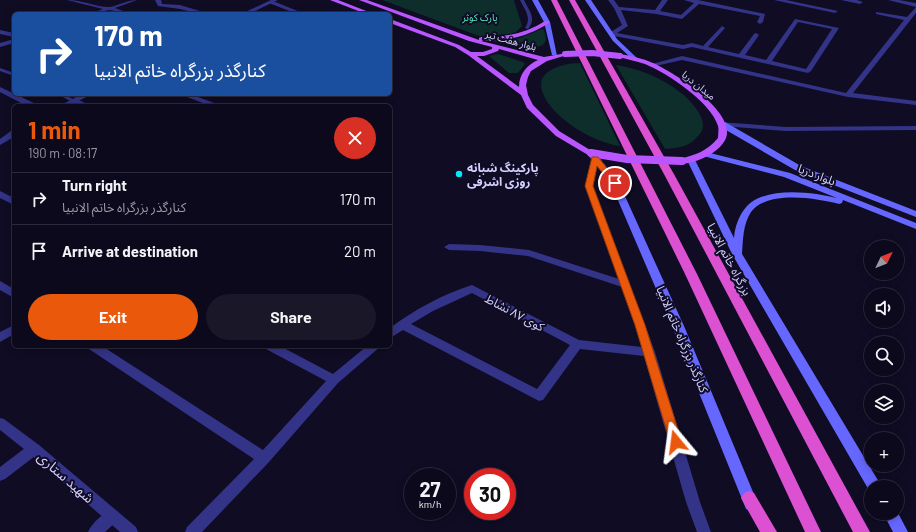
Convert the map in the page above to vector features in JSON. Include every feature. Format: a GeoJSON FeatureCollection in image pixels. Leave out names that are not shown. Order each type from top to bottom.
{"type":"FeatureCollection","features":[{"type":"Feature","properties":{"kind":"highway"},"geometry":{"type":"LineString","coordinates":[[554,0],[691,274],[813,532]]}},
{"type":"Feature","properties":{"kind":"highway","name":"بزرگراه خاتم الانبیا"},"geometry":{"type":"LineString","coordinates":[[572,0],[670,176],[862,532]]}},
{"type":"Feature","properties":{"kind":"highway"},"geometry":{"type":"LineString","coordinates":[[749,498],[769,532]]}},
{"type":"Feature","properties":{"kind":"main road"},"geometry":{"type":"LineString","coordinates":[[334,0],[366,12]]}},
{"type":"Feature","properties":{"kind":"main road","name":"بلوار هفت تیر"},"geometry":{"type":"LineString","coordinates":[[362,0],[471,40],[542,59]]}},
{"type":"Feature","properties":{"kind":"main road"},"geometry":{"type":"LineString","coordinates":[[523,93],[523,82],[526,72],[534,63],[555,55],[547,22],[535,0]]}},
{"type":"Feature","properties":{"kind":"main road"},"geometry":{"type":"LineString","coordinates":[[588,0],[611,34],[635,59]]}},
{"type":"Feature","properties":{"kind":"main road"},"geometry":{"type":"LineString","coordinates":[[392,22],[457,46],[470,54],[523,93],[531,106],[560,136],[593,156],[628,159],[687,160],[706,154],[719,145],[723,134],[722,124]]}},
{"type":"Feature","properties":{"kind":"main road"},"geometry":{"type":"LineString","coordinates":[[471,40],[519,36],[530,33],[547,22]]}},
{"type":"Feature","properties":{"kind":"main road"},"geometry":{"type":"LineString","coordinates":[[470,54],[492,53],[496,50],[494,46]]}},
{"type":"Feature","properties":{"kind":"main road","name":"میدان دریا"},"geometry":{"type":"LineString","coordinates":[[555,55],[592,53],[635,59],[651,65],[675,78],[696,94],[714,110],[722,124]]}},
{"type":"Feature","properties":{"kind":"main road","name":"بلوار دریا"},"geometry":{"type":"LineString","coordinates":[[722,124],[798,168],[916,214]]}},
{"type":"Feature","properties":{"kind":"main road","name":"بلوار دریا"},"geometry":{"type":"LineString","coordinates":[[706,154],[787,175],[916,226]]}},
{"type":"Feature","properties":{"kind":"main road","name":"کنارگذر بزرگراه خاتم الانبیا"},"geometry":{"type":"LineString","coordinates":[[593,156],[615,183],[678,326],[763,532]]}},
{"type":"Feature","properties":{"kind":"main road"},"geometry":{"type":"LineString","coordinates":[[687,160],[737,254],[870,480]]}},
{"type":"Feature","properties":{"kind":"main road"},"geometry":{"type":"LineString","coordinates":[[737,254],[738,231],[750,207],[768,198],[782,194],[824,197],[886,214]]}},
{"type":"Feature","properties":{"kind":"main road"},"geometry":{"type":"LineString","coordinates":[[894,520],[901,532]]}},
{"type":"Feature","properties":{"kind":"street"},"geometry":{"type":"LineString","coordinates":[[70,0],[121,12]]}},
{"type":"Feature","properties":{"kind":"street"},"geometry":{"type":"LineString","coordinates":[[98,12],[134,0]]}},
{"type":"Feature","properties":{"kind":"street"},"geometry":{"type":"LineString","coordinates":[[158,0],[157,1],[160,4],[200,12]]}},
{"type":"Feature","properties":{"kind":"street"},"geometry":{"type":"LineString","coordinates":[[611,0],[617,8],[625,26],[611,34]]}},
{"type":"Feature","properties":{"kind":"street"},"geometry":{"type":"LineString","coordinates":[[656,12],[665,0]]}},
{"type":"Feature","properties":{"kind":"street"},"geometry":{"type":"LineString","coordinates":[[687,0],[763,15],[760,22]]}},
{"type":"Feature","properties":{"kind":"street"},"geometry":{"type":"LineString","coordinates":[[780,0],[835,11]]}},
{"type":"Feature","properties":{"kind":"street"},"geometry":{"type":"LineString","coordinates":[[844,0],[860,2]]}},
{"type":"Feature","properties":{"kind":"street"},"geometry":{"type":"LineString","coordinates":[[891,0],[916,5]]}},
{"type":"Feature","properties":{"kind":"street"},"geometry":{"type":"LineString","coordinates":[[251,12],[273,1],[298,12]]}},
{"type":"Feature","properties":{"kind":"street"},"geometry":{"type":"LineString","coordinates":[[617,8],[656,12],[682,17],[698,2]]}},
{"type":"Feature","properties":{"kind":"street"},"geometry":{"type":"LineString","coordinates":[[727,8],[731,16]]}},
{"type":"Feature","properties":{"kind":"street"},"geometry":{"type":"LineString","coordinates":[[848,95],[916,9]]}},
{"type":"Feature","properties":{"kind":"street"},"geometry":{"type":"LineString","coordinates":[[878,13],[916,19]]}},
{"type":"Feature","properties":{"kind":"street"},"geometry":{"type":"LineString","coordinates":[[611,34],[683,47],[692,45],[808,71],[836,28],[797,20],[768,62]]}},
{"type":"Feature","properties":{"kind":"street"},"geometry":{"type":"LineString","coordinates":[[704,48],[722,28]]}},
{"type":"Feature","properties":{"kind":"street"},"geometry":{"type":"LineString","coordinates":[[0,32],[12,35]]}},
{"type":"Feature","properties":{"kind":"street"},"geometry":{"type":"LineString","coordinates":[[741,56],[756,35]]}},
{"type":"Feature","properties":{"kind":"street"},"geometry":{"type":"LineString","coordinates":[[0,45],[12,42]]}},
{"type":"Feature","properties":{"kind":"street"},"geometry":{"type":"LineString","coordinates":[[651,65],[682,58],[848,95],[916,103]]}},
{"type":"Feature","properties":{"kind":"street"},"geometry":{"type":"LineString","coordinates":[[0,89],[12,95]]}},
{"type":"Feature","properties":{"kind":"street"},"geometry":{"type":"LineString","coordinates":[[14,96],[29,104]]}},
{"type":"Feature","properties":{"kind":"street"},"geometry":{"type":"LineString","coordinates":[[67,104],[84,96]]}},
{"type":"Feature","properties":{"kind":"street"},"geometry":{"type":"LineString","coordinates":[[189,96],[212,104]]}},
{"type":"Feature","properties":{"kind":"street"},"geometry":{"type":"LineString","coordinates":[[74,101],[82,104]]}},
{"type":"Feature","properties":{"kind":"street"},"geometry":{"type":"LineString","coordinates":[[722,124],[786,130],[916,128]]}},
{"type":"Feature","properties":{"kind":"street"},"geometry":{"type":"LineString","coordinates":[[0,143],[12,134]]}},
{"type":"Feature","properties":{"kind":"street"},"geometry":{"type":"LineString","coordinates":[[593,156],[589,186],[649,352],[693,502],[704,532]]}},
{"type":"Feature","properties":{"kind":"street"},"geometry":{"type":"LineString","coordinates":[[0,194],[12,201]]}},
{"type":"Feature","properties":{"kind":"street"},"geometry":{"type":"LineString","coordinates":[[449,247],[480,248],[530,253],[626,285]]}},
{"type":"Feature","properties":{"kind":"street"},"geometry":{"type":"LineString","coordinates":[[0,285],[12,293]]}},
{"type":"Feature","properties":{"kind":"street","name":"کوی ۸۷ نشاط"},"geometry":{"type":"LineString","coordinates":[[392,332],[430,306],[472,289],[577,344],[649,352]]}},
{"type":"Feature","properties":{"kind":"street"},"geometry":{"type":"LineString","coordinates":[[402,324],[539,396],[577,344]]}},
{"type":"Feature","properties":{"kind":"street"},"geometry":{"type":"LineString","coordinates":[[0,338],[12,329]]}},
{"type":"Feature","properties":{"kind":"street"},"geometry":{"type":"LineString","coordinates":[[96,348],[264,458]]}},
{"type":"Feature","properties":{"kind":"street"},"geometry":{"type":"LineString","coordinates":[[274,348],[334,380]]}},
{"type":"Feature","properties":{"kind":"street"},"geometry":{"type":"LineString","coordinates":[[192,532],[264,458],[334,380],[373,348]]}},
{"type":"Feature","properties":{"kind":"street","name":"شهید ستاری"},"geometry":{"type":"LineString","coordinates":[[0,423],[34,449],[131,532]]}},
{"type":"Feature","properties":{"kind":"street"},"geometry":{"type":"LineString","coordinates":[[0,476],[34,449]]}},
{"type":"Feature","properties":{"kind":"street"},"geometry":{"type":"LineString","coordinates":[[95,532],[112,516]]}},
{"type":"Feature","properties":{"kind":"lane"},"geometry":{"type":"LineString","coordinates":[[522,0],[530,19],[530,24],[527,28]]}},
{"type":"Feature","properties":{"kind":"lane"},"geometry":{"type":"LineString","coordinates":[[0,69],[12,74]]}},
{"type":"Feature","properties":{"kind":"lane"},"geometry":{"type":"LineString","coordinates":[[63,96],[74,101]]}},
{"type":"Feature","properties":{"kind":"green space","name":"پارک کوثر"},"geometry":{"type":"Polygon","coordinates":[[[382,0],[514,0],[522,26],[516,32],[510,34],[479,36],[382,0]]]}},
{"type":"Feature","properties":{"kind":"green space"},"geometry":{"type":"Polygon","coordinates":[[[542,29],[544,30],[546,36],[546,41],[541,46],[529,48],[493,41],[520,38],[542,29]]]}},
{"type":"Feature","properties":{"kind":"green space"},"geometry":{"type":"Polygon","coordinates":[[[498,54],[525,64],[518,73],[509,73],[489,56],[498,54]]]}},
{"type":"Feature","properties":{"kind":"green space"},"geometry":{"type":"Polygon","coordinates":[[[580,63],[620,146],[598,140],[574,127],[554,110],[542,91],[542,78],[551,70],[567,64],[580,63]]]}},
{"type":"Feature","properties":{"kind":"green space"},"geometry":{"type":"Polygon","coordinates":[[[616,65],[651,75],[674,87],[684,95],[701,116],[703,122],[702,131],[695,140],[687,145],[665,149],[616,65]]]}},
{"type":"Feature","properties":{"kind":"place","name":"پارکینگ شبانه روزی اشرفی"},"geometry":{"type":"Point","coordinates":[459,174]}},
{"type":"Feature","properties":{"kind":"route"},"geometry":{"type":"LineString","coordinates":[[615,183],[595,159],[589,186],[640,325],[676,442]]}}]}
